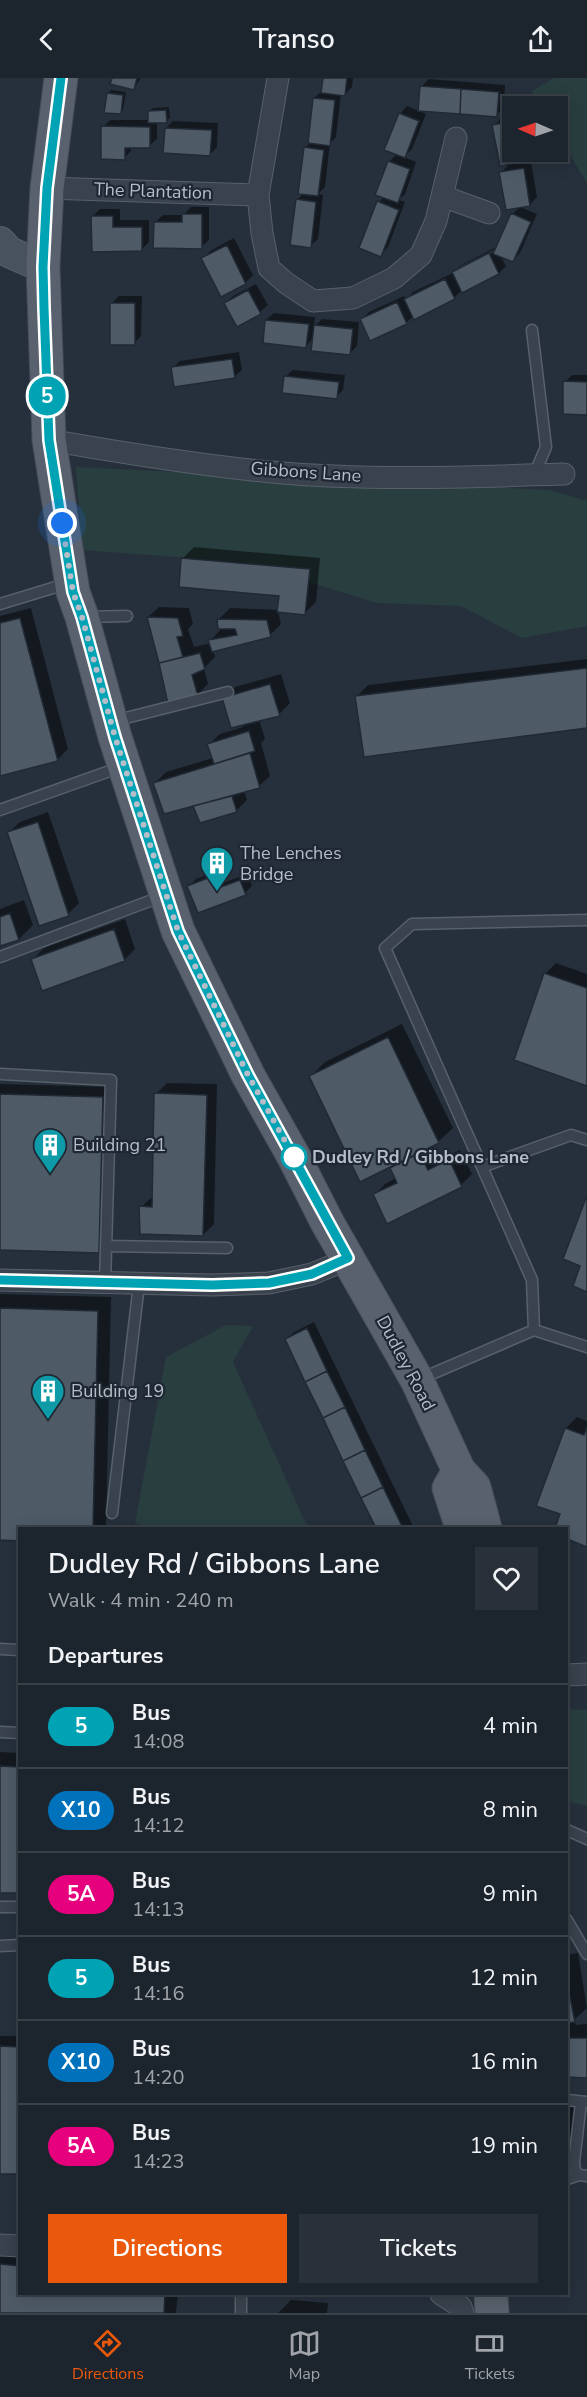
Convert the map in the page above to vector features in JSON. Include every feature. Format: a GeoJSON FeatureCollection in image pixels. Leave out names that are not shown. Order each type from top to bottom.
{"type":"FeatureCollection","features":[{"type":"Feature","properties":{"kind":"main road","name":"Dudley Road"},"geometry":{"type":"LineString","coordinates":[[61,78],[47,188],[43,267],[49,440],[72,582],[111,722],[178,931],[248,1075],[417,1380],[459,1471],[474,1486],[485,1527]]}},
{"type":"Feature","properties":{"kind":"main road"},"geometry":{"type":"LineString","coordinates":[[459,1471],[449,1488],[462,1527]]}},
{"type":"Feature","properties":{"kind":"main road"},"geometry":{"type":"LineString","coordinates":[[491,2295],[492,2313]]}},
{"type":"Feature","properties":{"kind":"street"},"geometry":{"type":"LineString","coordinates":[[278,78],[258,195],[262,233],[269,268],[286,284],[313,301],[353,297],[394,278],[420,255],[436,221],[456,138]]}},
{"type":"Feature","properties":{"kind":"street","name":"The Plantation"},"geometry":{"type":"LineString","coordinates":[[47,188],[258,195]]}},
{"type":"Feature","properties":{"kind":"street"},"geometry":{"type":"LineString","coordinates":[[442,196],[489,213]]}},
{"type":"Feature","properties":{"kind":"street"},"geometry":{"type":"LineString","coordinates":[[0,242],[9,252],[43,267]]}},
{"type":"Feature","properties":{"kind":"street","name":"Gibbons Lane"},"geometry":{"type":"LineString","coordinates":[[49,440],[272,472],[399,478],[564,474]]}},
{"type":"Feature","properties":{"kind":"street"},"geometry":{"type":"LineString","coordinates":[[0,1280],[212,1285],[269,1283],[312,1274],[348,1258]]}},
{"type":"Feature","properties":{"kind":"street"},"geometry":{"type":"LineString","coordinates":[[568,1675],[587,1674]]}},
{"type":"Feature","properties":{"kind":"street"},"geometry":{"type":"LineString","coordinates":[[0,2245],[18,2246]]}},
{"type":"Feature","properties":{"kind":"street"},"geometry":{"type":"LineString","coordinates":[[443,2295],[461,2307],[464,2313]]}},
{"type":"Feature","properties":{"kind":"lane"},"geometry":{"type":"LineString","coordinates":[[532,330],[546,447],[534,475]]}},
{"type":"Feature","properties":{"kind":"lane"},"geometry":{"type":"LineString","coordinates":[[0,604],[72,582]]}},
{"type":"Feature","properties":{"kind":"lane"},"geometry":{"type":"LineString","coordinates":[[82,617],[127,616]]}},
{"type":"Feature","properties":{"kind":"lane"},"geometry":{"type":"LineString","coordinates":[[111,722],[228,692]]}},
{"type":"Feature","properties":{"kind":"lane"},"geometry":{"type":"LineString","coordinates":[[0,810],[125,766]]}},
{"type":"Feature","properties":{"kind":"lane"},"geometry":{"type":"LineString","coordinates":[[0,957],[166,895]]}},
{"type":"Feature","properties":{"kind":"lane"},"geometry":{"type":"LineString","coordinates":[[534,1330],[532,1280],[386,948],[412,924],[587,920]]}},
{"type":"Feature","properties":{"kind":"lane"},"geometry":{"type":"LineString","coordinates":[[0,1074],[111,1080],[105,1283]]}},
{"type":"Feature","properties":{"kind":"lane"},"geometry":{"type":"LineString","coordinates":[[482,1167],[571,1135],[587,1140]]}},
{"type":"Feature","properties":{"kind":"lane"},"geometry":{"type":"LineString","coordinates":[[106,1246],[227,1248]]}},
{"type":"Feature","properties":{"kind":"lane"},"geometry":{"type":"LineString","coordinates":[[112,1513],[139,1284]]}},
{"type":"Feature","properties":{"kind":"lane"},"geometry":{"type":"LineString","coordinates":[[417,1380],[534,1330],[587,1347]]}},
{"type":"Feature","properties":{"kind":"lane"},"geometry":{"type":"LineString","coordinates":[[0,1649],[18,1650]]}},
{"type":"Feature","properties":{"kind":"lane"},"geometry":{"type":"LineString","coordinates":[[0,1732],[18,1733]]}},
{"type":"Feature","properties":{"kind":"lane"},"geometry":{"type":"LineString","coordinates":[[568,1830],[587,1839]]}},
{"type":"Feature","properties":{"kind":"lane"},"geometry":{"type":"LineString","coordinates":[[0,1907],[18,1907]]}},
{"type":"Feature","properties":{"kind":"lane"},"geometry":{"type":"LineString","coordinates":[[568,1922],[587,1954]]}},
{"type":"Feature","properties":{"kind":"lane"},"geometry":{"type":"LineString","coordinates":[[0,1946],[18,1946]]}},
{"type":"Feature","properties":{"kind":"lane"},"geometry":{"type":"LineString","coordinates":[[568,2100],[584,2102],[574,2162],[575,2169],[583,2175]]}},
{"type":"Feature","properties":{"kind":"lane"},"geometry":{"type":"LineString","coordinates":[[568,2179],[583,2175]]}},
{"type":"Feature","properties":{"kind":"lane"},"geometry":{"type":"LineString","coordinates":[[241,2295],[241,2313]]}},
{"type":"Feature","properties":{"kind":"green space"},"geometry":{"type":"Polygon","coordinates":[[[554,78],[587,78],[587,183],[568,152],[568,96],[535,96],[532,91],[554,78]]]}},
{"type":"Feature","properties":{"kind":"green space"},"geometry":{"type":"Polygon","coordinates":[[[76,467],[549,490],[587,501],[587,626],[522,638],[461,606],[377,603],[243,562],[82,550],[76,467]]]}},
{"type":"Feature","properties":{"kind":"green space"},"geometry":{"type":"Polygon","coordinates":[[[226,1325],[253,1326],[233,1362],[308,1527],[144,1527],[135,1523],[166,1357],[226,1325]]]}},
{"type":"Feature","properties":{"kind":"green space"},"geometry":{"type":"Polygon","coordinates":[[[568,1709],[587,1710],[587,1806],[568,1801],[568,1709]]]}},
{"type":"Feature","properties":{"kind":"building"},"geometry":{"type":"Polygon","coordinates":[[[112,78],[137,78],[134,90],[110,84],[112,78]]]}},
{"type":"Feature","properties":{"kind":"building"},"geometry":{"type":"Polygon","coordinates":[[[323,78],[347,78],[345,96],[321,93],[323,78]]]}},
{"type":"Feature","properties":{"kind":"building"},"geometry":{"type":"Polygon","coordinates":[[[420,86],[461,89],[460,114],[418,111],[420,86]]]}},
{"type":"Feature","properties":{"kind":"building"},"geometry":{"type":"Polygon","coordinates":[[[461,89],[499,92],[497,117],[460,114],[461,89]]]}},
{"type":"Feature","properties":{"kind":"building"},"geometry":{"type":"Polygon","coordinates":[[[107,93],[123,95],[121,114],[104,113],[107,93]]]}},
{"type":"Feature","properties":{"kind":"building"},"geometry":{"type":"Polygon","coordinates":[[[313,98],[335,100],[330,146],[308,143],[313,98]]]}},
{"type":"Feature","properties":{"kind":"building"},"geometry":{"type":"Polygon","coordinates":[[[166,110],[167,123],[148,123],[148,111],[166,110]]]}},
{"type":"Feature","properties":{"kind":"building"},"geometry":{"type":"Polygon","coordinates":[[[399,113],[419,121],[405,158],[384,150],[399,113]]]}},
{"type":"Feature","properties":{"kind":"building"},"geometry":{"type":"Polygon","coordinates":[[[502,123],[502,162],[523,162],[500,166],[492,125],[502,123]]]}},
{"type":"Feature","properties":{"kind":"building"},"geometry":{"type":"Polygon","coordinates":[[[101,126],[150,127],[150,148],[125,148],[125,160],[101,159],[101,126]]]}},
{"type":"Feature","properties":{"kind":"building"},"geometry":{"type":"Polygon","coordinates":[[[165,128],[212,130],[210,156],[163,153],[165,128]]]}},
{"type":"Feature","properties":{"kind":"building"},"geometry":{"type":"Polygon","coordinates":[[[304,147],[324,150],[318,196],[298,194],[304,147]]]}},
{"type":"Feature","properties":{"kind":"building"},"geometry":{"type":"Polygon","coordinates":[[[388,161],[410,169],[398,203],[375,195],[388,161]]]}},
{"type":"Feature","properties":{"kind":"building"},"geometry":{"type":"Polygon","coordinates":[[[524,168],[530,206],[506,210],[499,172],[524,168]]]}},
{"type":"Feature","properties":{"kind":"building"},"geometry":{"type":"Polygon","coordinates":[[[296,199],[316,202],[311,248],[290,245],[296,199]]]}},
{"type":"Feature","properties":{"kind":"building"},"geometry":{"type":"Polygon","coordinates":[[[377,201],[399,210],[381,257],[359,248],[377,201]]]}},
{"type":"Feature","properties":{"kind":"building"},"geometry":{"type":"Polygon","coordinates":[[[511,213],[531,222],[513,262],[493,254],[511,213]]]}},
{"type":"Feature","properties":{"kind":"building"},"geometry":{"type":"Polygon","coordinates":[[[182,214],[202,214],[202,249],[153,248],[154,222],[182,222],[182,214]]]}},
{"type":"Feature","properties":{"kind":"building"},"geometry":{"type":"Polygon","coordinates":[[[91,216],[113,216],[113,227],[142,227],[142,251],[92,252],[91,216]]]}},
{"type":"Feature","properties":{"kind":"building"},"geometry":{"type":"Polygon","coordinates":[[[227,245],[246,284],[221,297],[201,258],[227,245]]]}},
{"type":"Feature","properties":{"kind":"building"},"geometry":{"type":"Polygon","coordinates":[[[489,253],[499,274],[462,293],[452,272],[489,253]]]}},
{"type":"Feature","properties":{"kind":"building"},"geometry":{"type":"Polygon","coordinates":[[[445,279],[455,299],[414,320],[404,299],[445,279]]]}},
{"type":"Feature","properties":{"kind":"building"},"geometry":{"type":"Polygon","coordinates":[[[248,290],[261,314],[237,327],[224,303],[248,290]]]}},
{"type":"Feature","properties":{"kind":"building"},"geometry":{"type":"Polygon","coordinates":[[[397,302],[407,324],[370,341],[360,319],[397,302]]]}},
{"type":"Feature","properties":{"kind":"building"},"geometry":{"type":"Polygon","coordinates":[[[110,303],[135,303],[135,345],[110,345],[110,303]]]}},
{"type":"Feature","properties":{"kind":"building"},"geometry":{"type":"Polygon","coordinates":[[[265,320],[309,324],[306,348],[263,343],[265,320]]]}},
{"type":"Feature","properties":{"kind":"building"},"geometry":{"type":"Polygon","coordinates":[[[314,325],[353,329],[350,355],[311,351],[314,325]]]}},
{"type":"Feature","properties":{"kind":"building"},"geometry":{"type":"Polygon","coordinates":[[[232,359],[235,378],[174,387],[171,367],[232,359]]]}},
{"type":"Feature","properties":{"kind":"building"},"geometry":{"type":"Polygon","coordinates":[[[284,376],[339,382],[337,399],[282,393],[284,376]]]}},
{"type":"Feature","properties":{"kind":"building"},"geometry":{"type":"Polygon","coordinates":[[[563,381],[587,382],[587,415],[563,414],[563,381]]]}},
{"type":"Feature","properties":{"kind":"building"},"geometry":{"type":"Polygon","coordinates":[[[181,558],[310,569],[305,615],[277,612],[279,596],[179,587],[181,558]]]}},
{"type":"Feature","properties":{"kind":"building"},"geometry":{"type":"Polygon","coordinates":[[[147,617],[178,618],[183,636],[177,637],[183,657],[159,663],[147,617]]]}},
{"type":"Feature","properties":{"kind":"building"},"geometry":{"type":"Polygon","coordinates":[[[20,618],[58,761],[0,776],[0,623],[20,618]]]}},
{"type":"Feature","properties":{"kind":"building"},"geometry":{"type":"Polygon","coordinates":[[[217,619],[267,620],[271,637],[212,652],[208,640],[237,635],[235,629],[218,629],[217,619]]]}},
{"type":"Feature","properties":{"kind":"building"},"geometry":{"type":"Polygon","coordinates":[[[200,653],[205,669],[192,675],[198,696],[168,704],[159,663],[200,653]]]}},
{"type":"Feature","properties":{"kind":"building"},"geometry":{"type":"Polygon","coordinates":[[[587,668],[587,728],[364,757],[355,696],[587,668]]]}},
{"type":"Feature","properties":{"kind":"building"},"geometry":{"type":"Polygon","coordinates":[[[270,684],[280,716],[231,728],[222,698],[270,684]]]}},
{"type":"Feature","properties":{"kind":"building"},"geometry":{"type":"Polygon","coordinates":[[[249,731],[255,751],[214,764],[207,744],[249,731]]]}},
{"type":"Feature","properties":{"kind":"building"},"geometry":{"type":"Polygon","coordinates":[[[250,753],[260,788],[164,814],[153,783],[250,753]]]}},
{"type":"Feature","properties":{"kind":"building"},"geometry":{"type":"Polygon","coordinates":[[[232,796],[237,812],[200,823],[193,806],[232,796]]]}},
{"type":"Feature","properties":{"kind":"building"},"geometry":{"type":"Polygon","coordinates":[[[38,822],[69,916],[39,926],[7,832],[38,822]]]}},
{"type":"Feature","properties":{"kind":"building","name":"The Lenches Bridge"},"geometry":{"type":"Polygon","coordinates":[[[213,876],[218,888],[240,880],[246,895],[198,913],[187,886],[213,876]]]}},
{"type":"Feature","properties":{"kind":"building"},"geometry":{"type":"Polygon","coordinates":[[[10,913],[19,940],[0,946],[0,917],[10,913]]]}},
{"type":"Feature","properties":{"kind":"building"},"geometry":{"type":"Polygon","coordinates":[[[114,929],[125,961],[42,991],[31,959],[114,929]]]}},
{"type":"Feature","properties":{"kind":"building"},"geometry":{"type":"Polygon","coordinates":[[[544,973],[587,988],[587,1086],[514,1060],[544,973]]]}},
{"type":"Feature","properties":{"kind":"building"},"geometry":{"type":"Polygon","coordinates":[[[388,1037],[439,1143],[360,1182],[309,1076],[388,1037]]]}},
{"type":"Feature","properties":{"kind":"building"},"geometry":{"type":"Polygon","coordinates":[[[154,1093],[207,1095],[203,1236],[140,1234],[139,1206],[152,1207],[154,1093]]]}},
{"type":"Feature","properties":{"kind":"building","name":"Building 21"},"geometry":{"type":"Polygon","coordinates":[[[0,1094],[103,1097],[99,1253],[0,1250],[0,1094]]]}},
{"type":"Feature","properties":{"kind":"building"},"geometry":{"type":"Polygon","coordinates":[[[419,1153],[428,1170],[449,1159],[462,1187],[387,1224],[373,1194],[397,1183],[390,1168],[419,1153]]]}},
{"type":"Feature","properties":{"kind":"building"},"geometry":{"type":"Polygon","coordinates":[[[587,1195],[587,1292],[573,1286],[580,1266],[563,1259],[587,1195]]]}},
{"type":"Feature","properties":{"kind":"building","name":"Building 19"},"geometry":{"type":"Polygon","coordinates":[[[0,1308],[98,1311],[93,1527],[18,1527],[18,1541],[0,1540],[0,1308]]]}},
{"type":"Feature","properties":{"kind":"building"},"geometry":{"type":"Polygon","coordinates":[[[307,1328],[327,1371],[305,1382],[285,1339],[307,1328]]]}},
{"type":"Feature","properties":{"kind":"building"},"geometry":{"type":"Polygon","coordinates":[[[327,1371],[345,1407],[323,1418],[305,1382],[327,1371]]]}},
{"type":"Feature","properties":{"kind":"building"},"geometry":{"type":"Polygon","coordinates":[[[345,1407],[365,1450],[343,1461],[323,1418],[345,1407]]]}},
{"type":"Feature","properties":{"kind":"building"},"geometry":{"type":"Polygon","coordinates":[[[587,1427],[587,1547],[568,1539],[568,1527],[555,1527],[560,1514],[536,1506],[565,1428],[584,1435],[587,1427]]]}},
{"type":"Feature","properties":{"kind":"building"},"geometry":{"type":"Polygon","coordinates":[[[365,1450],[383,1487],[361,1498],[343,1461],[365,1450]]]}},
{"type":"Feature","properties":{"kind":"building"},"geometry":{"type":"Polygon","coordinates":[[[383,1487],[403,1527],[376,1527],[361,1498],[383,1487]]]}},
{"type":"Feature","properties":{"kind":"building"},"geometry":{"type":"Polygon","coordinates":[[[0,1766],[18,1767],[18,1893],[0,1893],[0,1766]]]}},
{"type":"Feature","properties":{"kind":"building"},"geometry":{"type":"Polygon","coordinates":[[[568,1986],[575,2022],[568,2023],[568,1986]]]}},
{"type":"Feature","properties":{"kind":"building"},"geometry":{"type":"Polygon","coordinates":[[[568,2038],[587,2038],[587,2078],[568,2077],[568,2038]]]}},
{"type":"Feature","properties":{"kind":"building"},"geometry":{"type":"Polygon","coordinates":[[[0,2046],[18,2047],[18,2174],[0,2174],[0,2046]]]}},
{"type":"Feature","properties":{"kind":"building"},"geometry":{"type":"Polygon","coordinates":[[[0,2264],[18,2266],[18,2295],[165,2295],[164,2313],[0,2313],[0,2264]]]}},
{"type":"Feature","properties":{"kind":"bus line","name":"5"},"geometry":{"type":"LineString","coordinates":[[0,1280],[212,1285],[269,1283],[312,1274],[348,1258],[248,1075],[178,931],[115,737],[73,592],[49,440],[43,267],[47,188],[61,78]]}},
{"type":"Feature","properties":{"kind":"place","name":"The Lenches Bridge"},"geometry":{"type":"Point","coordinates":[217,892]}},
{"type":"Feature","properties":{"kind":"place","name":"Dudley Rd / Gibbons Lane"},"geometry":{"type":"Point","coordinates":[294,1157]}},
{"type":"Feature","properties":{"kind":"place","name":"Building 21"},"geometry":{"type":"Point","coordinates":[50,1174]}},
{"type":"Feature","properties":{"kind":"place","name":"Building 19"},"geometry":{"type":"Point","coordinates":[48,1420]}},
{"type":"Feature","properties":{"kind":"route"},"geometry":{"type":"LineString","coordinates":[[62,523],[73,592],[115,737],[178,931],[248,1075],[294,1157]]}}]}
